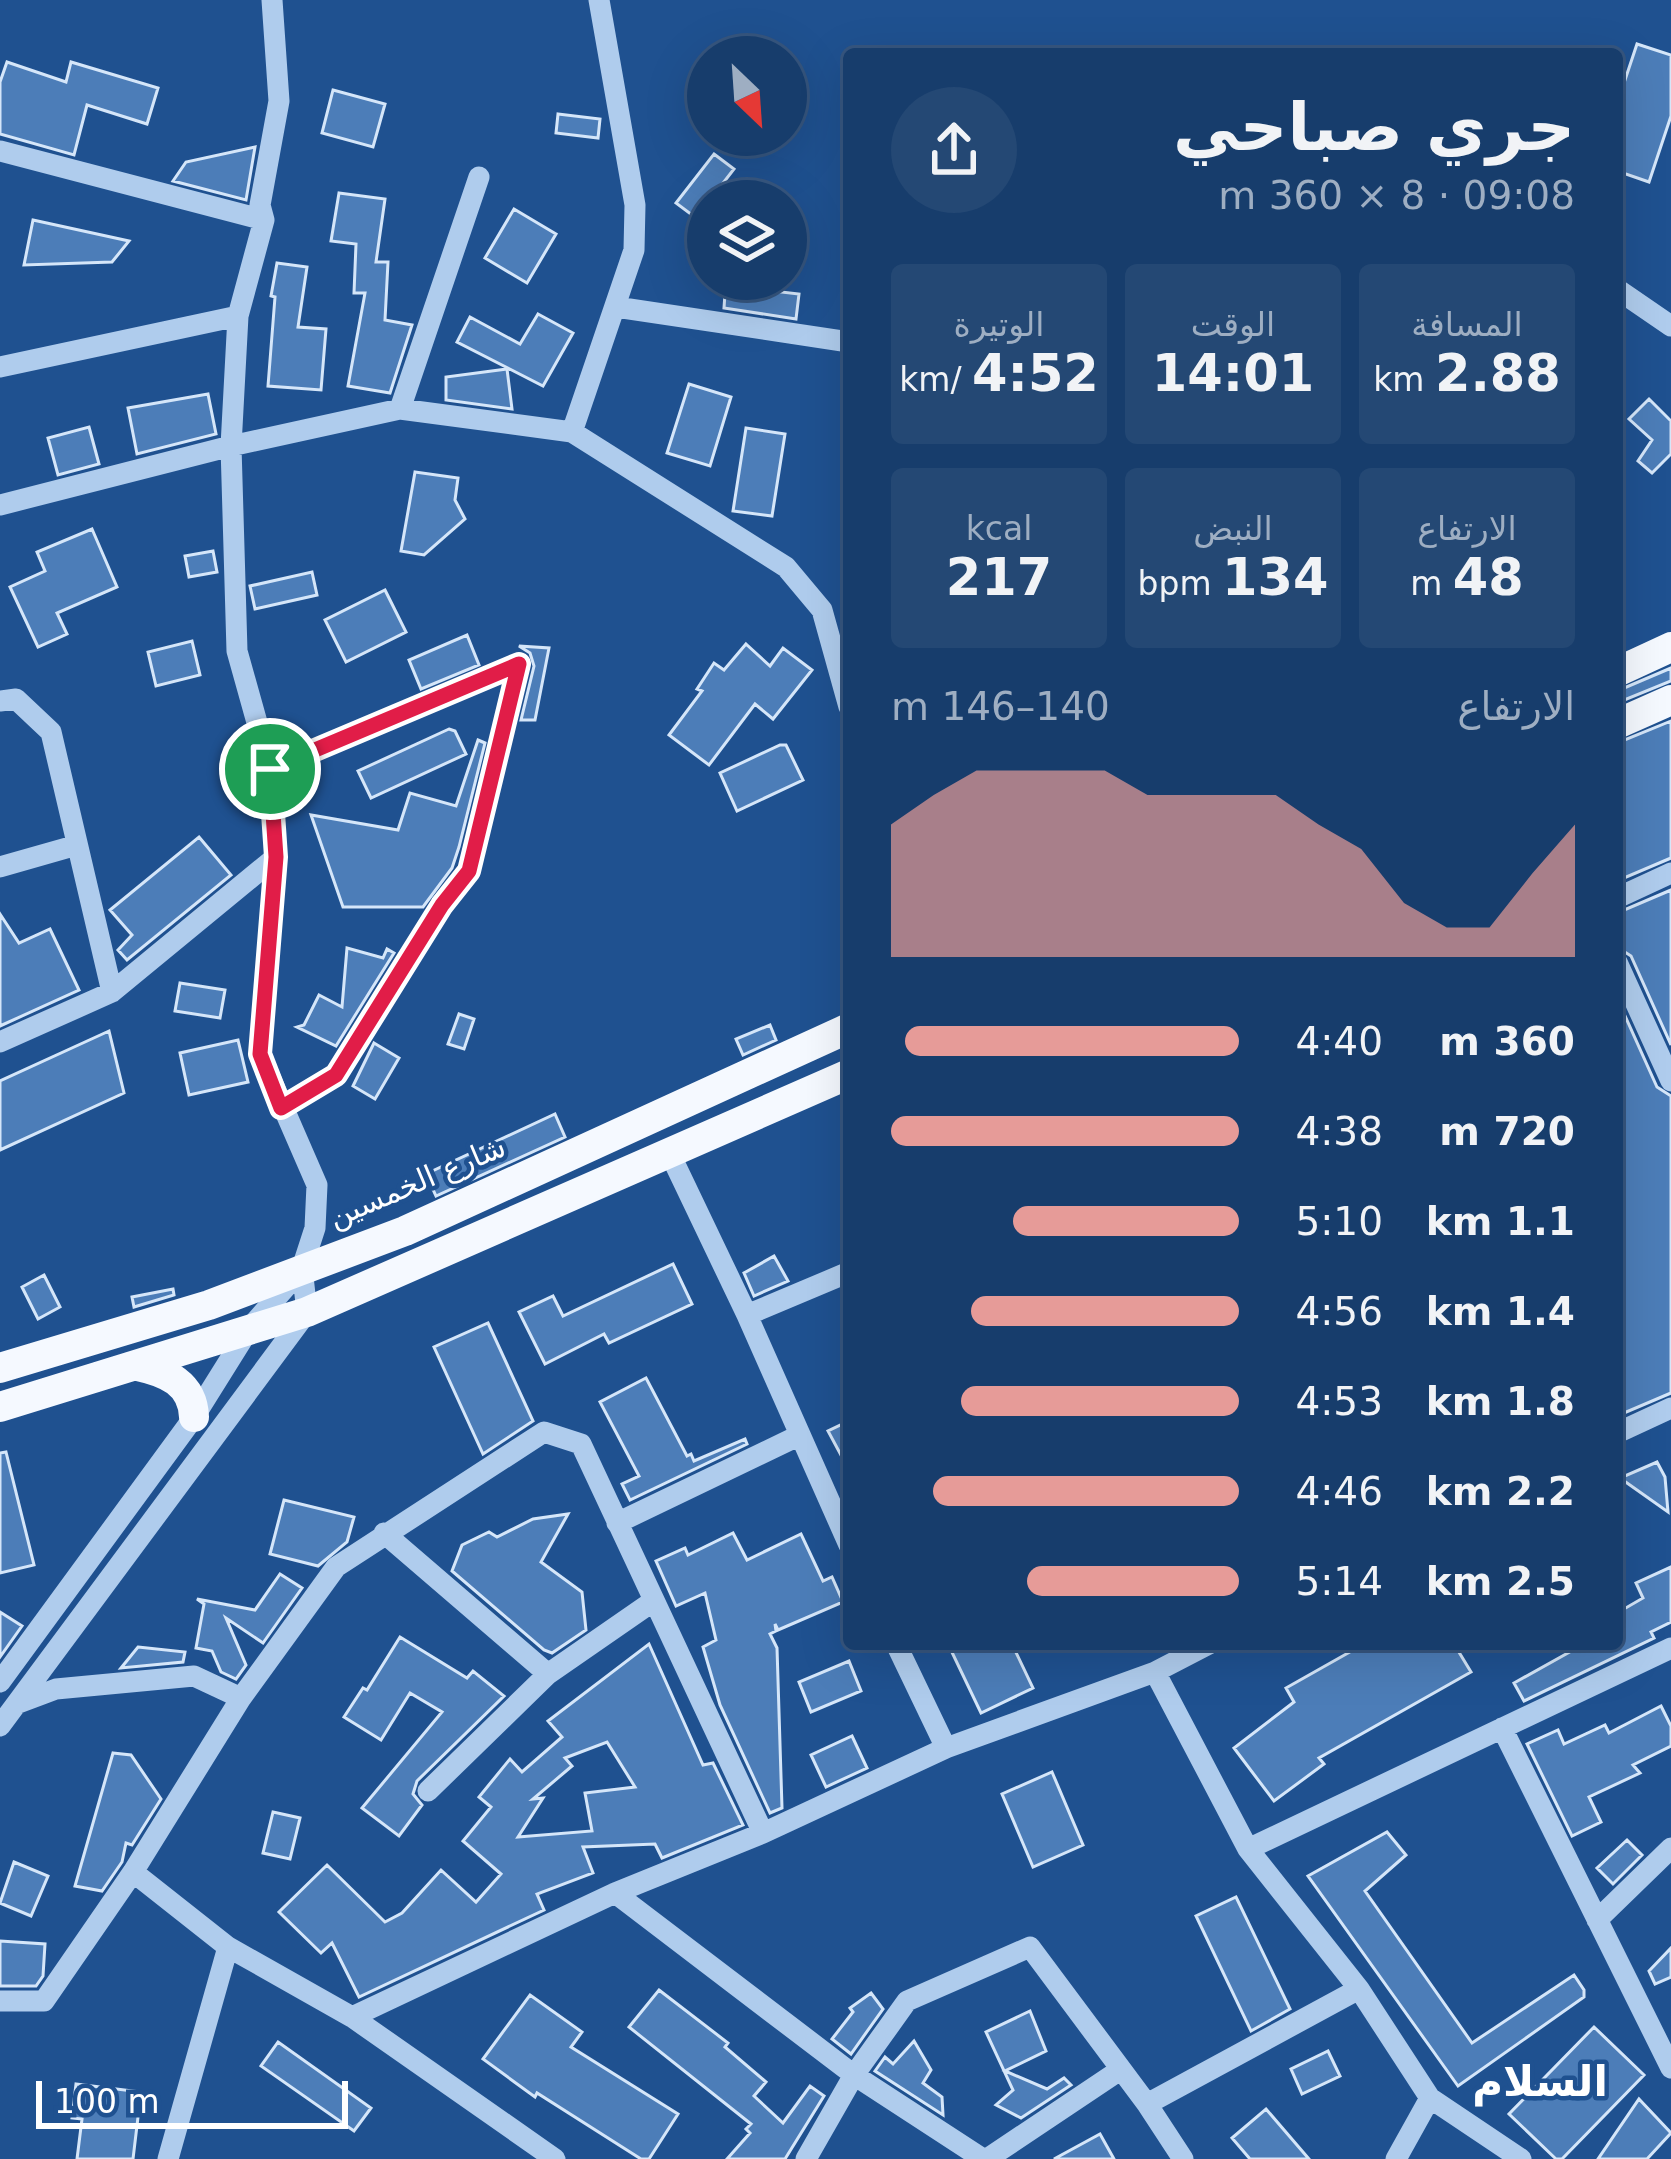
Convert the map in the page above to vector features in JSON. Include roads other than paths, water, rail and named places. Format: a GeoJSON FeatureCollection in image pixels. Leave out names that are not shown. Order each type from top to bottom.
{"type":"FeatureCollection","features":[{"type":"Feature","properties":{"kind":"main road"},"geometry":{"type":"LineString","coordinates":[[1623,669],[1671,646]]}},
{"type":"Feature","properties":{"kind":"main road"},"geometry":{"type":"LineString","coordinates":[[1623,721],[1671,700]]}},
{"type":"Feature","properties":{"kind":"main road","name":"شارع الخمسين"},"geometry":{"type":"LineString","coordinates":[[0,1368],[209,1305],[405,1231],[843,1031]]}},
{"type":"Feature","properties":{"kind":"main road"},"geometry":{"type":"LineString","coordinates":[[0,1407],[307,1312],[843,1077]]}},
{"type":"Feature","properties":{"kind":"main road"},"geometry":{"type":"LineString","coordinates":[[137,1366],[163,1371],[182,1386],[194,1407],[194,1417]]}},
{"type":"Feature","properties":{"kind":"street"},"geometry":{"type":"LineString","coordinates":[[0,1682],[194,1417],[249,1329],[302,1268],[315,1228],[316,1185],[260,1054],[276,857],[270,769],[237,651],[231,446],[238,316],[264,220],[260,205],[279,100],[272,0]]}},
{"type":"Feature","properties":{"kind":"street"},"geometry":{"type":"LineString","coordinates":[[572,431],[634,250],[635,205],[599,0]]}},
{"type":"Feature","properties":{"kind":"street"},"geometry":{"type":"LineString","coordinates":[[0,151],[264,220]]}},
{"type":"Feature","properties":{"kind":"street"},"geometry":{"type":"LineString","coordinates":[[400,409],[479,178]]}},
{"type":"Feature","properties":{"kind":"street"},"geometry":{"type":"LineString","coordinates":[[1623,293],[1671,326]]}},
{"type":"Feature","properties":{"kind":"street"},"geometry":{"type":"LineString","coordinates":[[616,307],[843,341]]}},
{"type":"Feature","properties":{"kind":"street"},"geometry":{"type":"LineString","coordinates":[[0,367],[238,316]]}},
{"type":"Feature","properties":{"kind":"street"},"geometry":{"type":"LineString","coordinates":[[0,505],[400,409],[572,431],[786,567],[822,610],[843,685]]}},
{"type":"Feature","properties":{"kind":"street"},"geometry":{"type":"LineString","coordinates":[[270,769],[519,664],[469,871],[442,905],[336,1075],[281,1108]]}},
{"type":"Feature","properties":{"kind":"street"},"geometry":{"type":"LineString","coordinates":[[0,701],[16,699],[50,732],[112,992]]}},
{"type":"Feature","properties":{"kind":"street"},"geometry":{"type":"LineString","coordinates":[[0,867],[77,845]]}},
{"type":"Feature","properties":{"kind":"street"},"geometry":{"type":"LineString","coordinates":[[0,1042],[112,992],[276,857]]}},
{"type":"Feature","properties":{"kind":"street"},"geometry":{"type":"LineString","coordinates":[[1623,895],[1671,873]]}},
{"type":"Feature","properties":{"kind":"street"},"geometry":{"type":"LineString","coordinates":[[1623,973],[1665,1049],[1671,1081]]}},
{"type":"Feature","properties":{"kind":"street"},"geometry":{"type":"LineString","coordinates":[[671,1156],[843,1532]]}},
{"type":"Feature","properties":{"kind":"street"},"geometry":{"type":"LineString","coordinates":[[0,1726],[8,1707],[307,1312],[302,1268]]}},
{"type":"Feature","properties":{"kind":"street"},"geometry":{"type":"LineString","coordinates":[[747,1315],[843,1275]]}},
{"type":"Feature","properties":{"kind":"street"},"geometry":{"type":"LineString","coordinates":[[1623,1425],[1671,1408]]}},
{"type":"Feature","properties":{"kind":"street"},"geometry":{"type":"LineString","coordinates":[[0,2001],[44,2001],[133,1872],[241,1698],[336,1567],[544,1432],[581,1444],[763,1833]]}},
{"type":"Feature","properties":{"kind":"street"},"geometry":{"type":"LineString","coordinates":[[617,1523],[798,1436]]}},
{"type":"Feature","properties":{"kind":"street"},"geometry":{"type":"LineString","coordinates":[[384,1533],[548,1674]]}},
{"type":"Feature","properties":{"kind":"street"},"geometry":{"type":"LineString","coordinates":[[428,1791],[548,1674],[652,1603]]}},
{"type":"Feature","properties":{"kind":"street"},"geometry":{"type":"LineString","coordinates":[[1248,1849],[1671,1648]]}},
{"type":"Feature","properties":{"kind":"street"},"geometry":{"type":"LineString","coordinates":[[899,1650],[946,1748]]}},
{"type":"Feature","properties":{"kind":"street"},"geometry":{"type":"LineString","coordinates":[[352,2018],[615,1893],[763,1833],[946,1748],[1155,1672],[1197,1650]]}},
{"type":"Feature","properties":{"kind":"street"},"geometry":{"type":"LineString","coordinates":[[1155,1672],[1248,1849],[1360,1989],[1430,2098],[1521,2159]]}},
{"type":"Feature","properties":{"kind":"street"},"geometry":{"type":"LineString","coordinates":[[8,1707],[56,1689],[194,1676],[241,1698]]}},
{"type":"Feature","properties":{"kind":"street"},"geometry":{"type":"LineString","coordinates":[[1502,1728],[1671,2068]]}},
{"type":"Feature","properties":{"kind":"street"},"geometry":{"type":"LineString","coordinates":[[1597,1920],[1671,1848]]}},
{"type":"Feature","properties":{"kind":"street"},"geometry":{"type":"LineString","coordinates":[[133,1872],[228,1947],[352,2018],[555,2159]]}},
{"type":"Feature","properties":{"kind":"street"},"geometry":{"type":"LineString","coordinates":[[615,1893],[854,2074],[985,2159],[1120,2070]]}},
{"type":"Feature","properties":{"kind":"street"},"geometry":{"type":"LineString","coordinates":[[168,2159],[228,1947]]}},
{"type":"Feature","properties":{"kind":"street"},"geometry":{"type":"LineString","coordinates":[[806,2159],[854,2074],[907,2000],[1030,1947],[1183,2159]]}},
{"type":"Feature","properties":{"kind":"street"},"geometry":{"type":"LineString","coordinates":[[1147,2104],[1360,1989]]}},
{"type":"Feature","properties":{"kind":"street"},"geometry":{"type":"LineString","coordinates":[[1396,2159],[1430,2098]]}},
{"type":"Feature","properties":{"kind":"district","name":"السلام"},"geometry":{"type":"Point","coordinates":[1540,2081]}}]}
